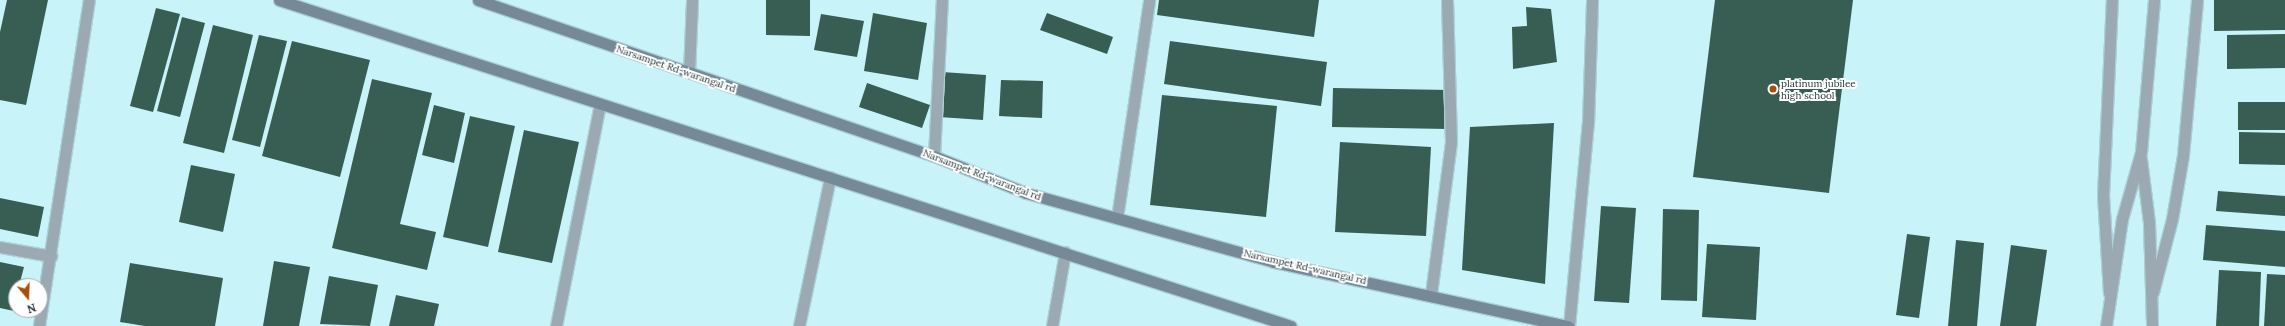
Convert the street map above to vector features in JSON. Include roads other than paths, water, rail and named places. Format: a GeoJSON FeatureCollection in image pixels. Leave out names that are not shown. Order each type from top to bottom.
{"type":"FeatureCollection","features":[{"type":"Feature","properties":{"kind":"main road"},"geometry":{"type":"LineString","coordinates":[[279,0],[1065,252],[1290,326]]}},
{"type":"Feature","properties":{"kind":"main road","name":"Narsampet Rd-warangal rd"},"geometry":{"type":"LineString","coordinates":[[478,0],[934,156],[1026,194],[1274,262],[1431,294],[1569,326]]}},
{"type":"Feature","properties":{"kind":"street"},"geometry":{"type":"LineString","coordinates":[[38,326],[51,256],[89,0]]}},
{"type":"Feature","properties":{"kind":"street"},"geometry":{"type":"LineString","coordinates":[[689,73],[692,0]]}},
{"type":"Feature","properties":{"kind":"street"},"geometry":{"type":"LineString","coordinates":[[934,156],[942,0]]}},
{"type":"Feature","properties":{"kind":"street"},"geometry":{"type":"LineString","coordinates":[[1117,218],[1149,0]]}},
{"type":"Feature","properties":{"kind":"street"},"geometry":{"type":"LineString","coordinates":[[1431,294],[1451,142],[1447,0]]}},
{"type":"Feature","properties":{"kind":"street"},"geometry":{"type":"LineString","coordinates":[[1569,326],[1588,123],[1592,0]]}},
{"type":"Feature","properties":{"kind":"street"},"geometry":{"type":"LineString","coordinates":[[2109,295],[2103,196],[2112,0]]}},
{"type":"Feature","properties":{"kind":"street"},"geometry":{"type":"LineString","coordinates":[[2152,326],[2153,293],[2141,152],[2154,0]]}},
{"type":"Feature","properties":{"kind":"street"},"geometry":{"type":"LineString","coordinates":[[2153,293],[2172,219],[2183,155],[2197,0]]}},
{"type":"Feature","properties":{"kind":"street"},"geometry":{"type":"LineString","coordinates":[[556,326],[600,104]]}},
{"type":"Feature","properties":{"kind":"street"},"geometry":{"type":"LineString","coordinates":[[2106,326],[2109,295],[2122,219],[2141,152]]}},
{"type":"Feature","properties":{"kind":"street"},"geometry":{"type":"LineString","coordinates":[[799,326],[830,177]]}},
{"type":"Feature","properties":{"kind":"street"},"geometry":{"type":"LineString","coordinates":[[0,247],[51,256]]}},
{"type":"Feature","properties":{"kind":"street"},"geometry":{"type":"LineString","coordinates":[[1052,326],[1065,252]]}},
{"type":"Feature","properties":{"kind":"place","name":"platinum jubilee high school"},"geometry":{"type":"Point","coordinates":[1773,89]}}]}
